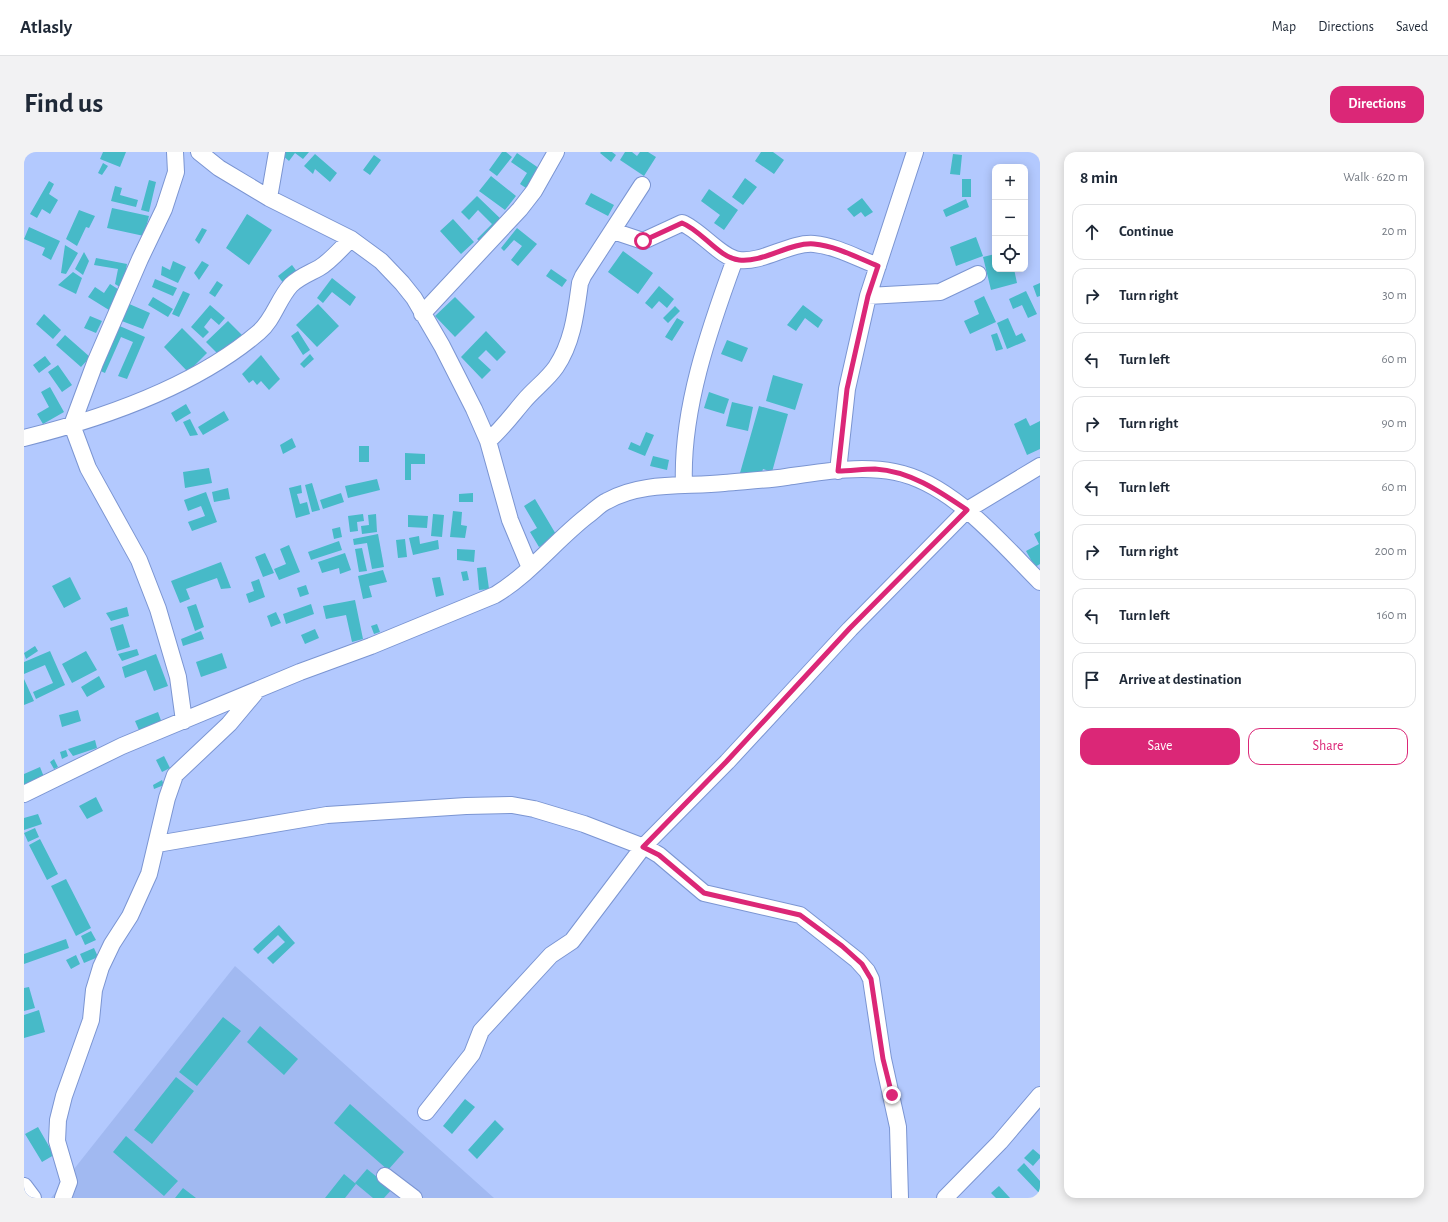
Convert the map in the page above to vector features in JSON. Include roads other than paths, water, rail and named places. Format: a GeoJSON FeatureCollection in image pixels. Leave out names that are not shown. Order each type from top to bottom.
{"type":"FeatureCollection","features":[{"type":"Feature","properties":{"kind":"street"},"geometry":{"type":"LineString","coordinates":[[175,152],[176,172],[164,210],[140,258],[95,363],[72,425],[88,468],[139,560],[158,609],[178,677],[184,721]]}},
{"type":"Feature","properties":{"kind":"street"},"geometry":{"type":"LineString","coordinates":[[199,152],[219,168],[269,198],[351,239],[392,271],[414,298],[455,369],[488,441],[510,520],[530,568]]}},
{"type":"Feature","properties":{"kind":"street"},"geometry":{"type":"LineString","coordinates":[[269,198],[277,152]]}},
{"type":"Feature","properties":{"kind":"street"},"geometry":{"type":"LineString","coordinates":[[422,314],[520,209],[534,191],[556,152]]}},
{"type":"Feature","properties":{"kind":"street"},"geometry":{"type":"LineString","coordinates":[[838,471],[847,389],[868,296],[916,152]]}},
{"type":"Feature","properties":{"kind":"street"},"geometry":{"type":"LineString","coordinates":[[488,441],[501,430],[526,399],[556,367],[574,327],[580,282],[588,267],[642,185]]}},
{"type":"Feature","properties":{"kind":"street"},"geometry":{"type":"LineString","coordinates":[[613,231],[643,241],[682,223],[735,259],[746,260],[813,244],[835,249],[878,266]]}},
{"type":"Feature","properties":{"kind":"street"},"geometry":{"type":"LineString","coordinates":[[24,438],[126,408],[187,378],[242,346],[270,320],[290,286],[309,272],[323,265],[351,239]]}},
{"type":"Feature","properties":{"kind":"street"},"geometry":{"type":"LineString","coordinates":[[684,485],[683,457],[695,390],[713,320],[735,259]]}},
{"type":"Feature","properties":{"kind":"street"},"geometry":{"type":"LineString","coordinates":[[868,296],[940,292],[978,274]]}},
{"type":"Feature","properties":{"kind":"street"},"geometry":{"type":"LineString","coordinates":[[426,1112],[472,1054],[481,1031],[551,955],[572,941],[643,847],[726,762],[850,628],[967,510],[1040,466]]}},
{"type":"Feature","properties":{"kind":"street"},"geometry":{"type":"LineString","coordinates":[[24,794],[122,746],[495,595],[514,584],[558,540],[606,501],[617,496],[653,487],[717,484],[838,471],[875,469],[896,472],[914,478],[941,492],[967,510],[1040,582]]}},
{"type":"Feature","properties":{"kind":"street"},"geometry":{"type":"LineString","coordinates":[[63,1198],[69,1182],[60,1157],[58,1120],[64,1096],[91,1020],[94,990],[101,967],[112,944],[130,916],[142,891],[157,844],[167,798],[175,775],[229,724],[258,690]]}},
{"type":"Feature","properties":{"kind":"street"},"geometry":{"type":"LineString","coordinates":[[157,844],[327,815],[466,806],[512,805],[534,809],[584,824],[643,847],[659,855],[704,893],[800,915],[842,946],[867,971],[871,979],[883,1059],[898,1127],[900,1198]]}},
{"type":"Feature","properties":{"kind":"street"},"geometry":{"type":"LineString","coordinates":[[945,1198],[1000,1142],[1040,1095]]}},
{"type":"Feature","properties":{"kind":"street"},"geometry":{"type":"LineString","coordinates":[[385,1176],[414,1198]]}},
{"type":"Feature","properties":{"kind":"street"},"geometry":{"type":"LineString","coordinates":[[24,1186],[33,1198]]}}]}
